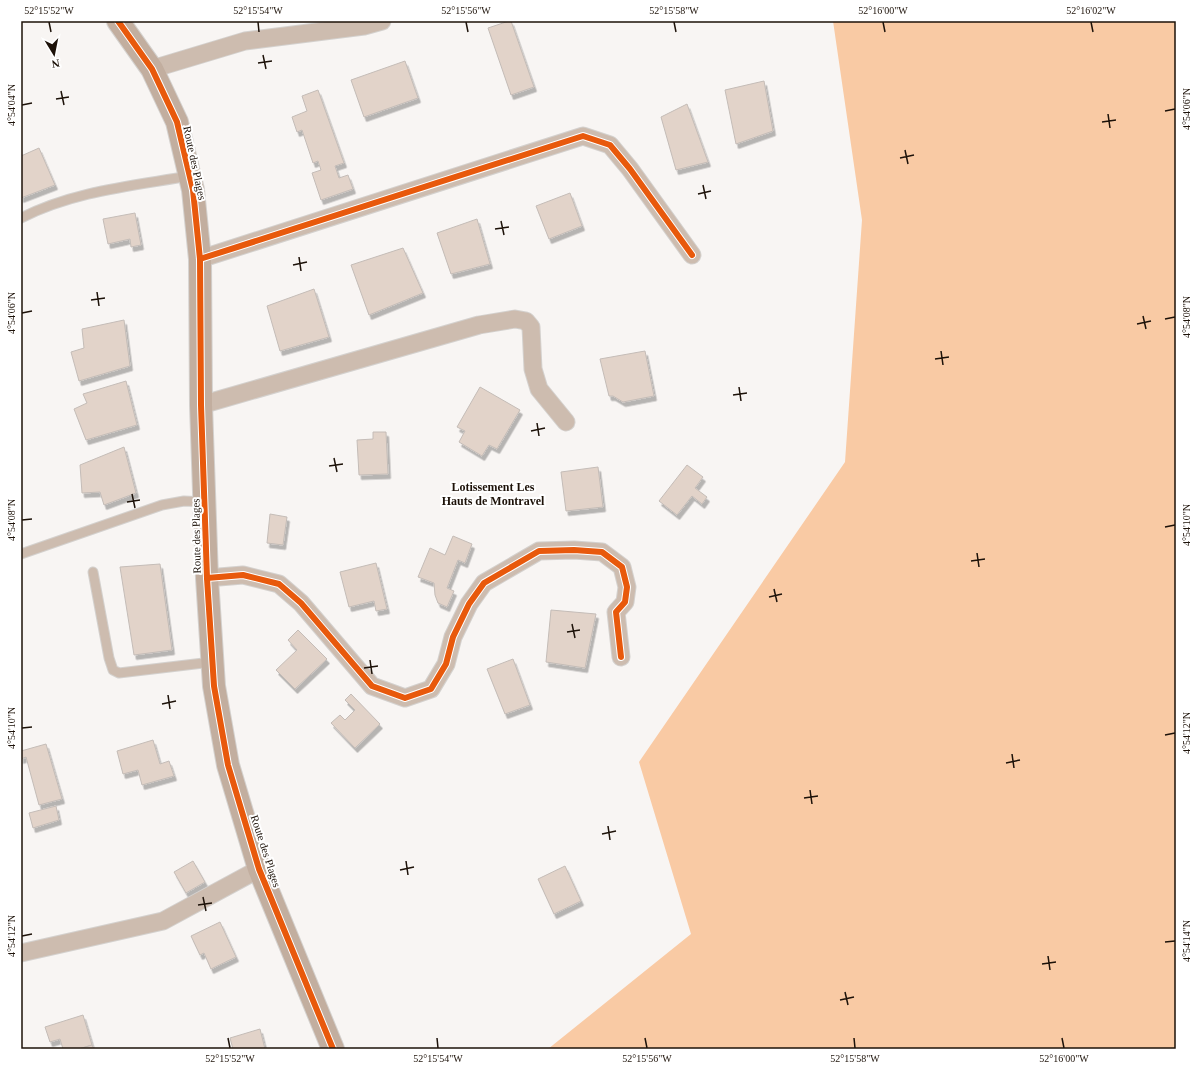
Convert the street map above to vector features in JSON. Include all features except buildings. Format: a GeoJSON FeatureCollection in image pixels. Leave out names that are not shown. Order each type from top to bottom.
{"type":"FeatureCollection","features":[{"type":"Feature","properties":{"kind":"street","name":"Route des Plages"},"geometry":{"type":"LineString","coordinates":[[118,21],[152,69],[177,122],[193,190],[200,259],[201,405],[207,578],[212,662],[214,686],[228,765],[259,869],[333,1049]]}},
{"type":"Feature","properties":{"kind":"street"},"geometry":{"type":"LineString","coordinates":[[152,69],[245,41],[364,26],[382,21]]}},
{"type":"Feature","properties":{"kind":"street"},"geometry":{"type":"LineString","coordinates":[[200,259],[583,136],[610,145],[630,169],[692,255]]}},
{"type":"Feature","properties":{"kind":"street"},"geometry":{"type":"LineString","coordinates":[[201,405],[479,325],[515,319],[526,320],[531,327],[533,369],[540,389],[566,422]]}},
{"type":"Feature","properties":{"kind":"street"},"geometry":{"type":"LineString","coordinates":[[207,578],[243,575],[279,584],[301,603],[372,686],[404,698],[431,689],[446,664],[453,638],[469,604],[484,583],[539,551],[574,550],[602,552],[622,567],[627,587],[625,602],[616,612],[621,657]]}},
{"type":"Feature","properties":{"kind":"street"},"geometry":{"type":"LineString","coordinates":[[21,953],[163,921],[259,869]]}},
{"type":"Feature","properties":{"kind":"lane"},"geometry":{"type":"LineString","coordinates":[[21,218],[76,196],[190,176]]}},
{"type":"Feature","properties":{"kind":"lane"},"geometry":{"type":"LineString","coordinates":[[21,554],[162,506],[184,501],[205,502]]}},
{"type":"Feature","properties":{"kind":"lane"},"geometry":{"type":"LineString","coordinates":[[93,572],[109,658],[113,670],[119,673],[212,662]]}},
{"type":"Feature","properties":{"kind":"shaded area"},"geometry":{"type":"Polygon","coordinates":[[[833,21],[1176,21],[1176,1049],[548,1049],[691,934],[639,762],[845,462],[862,220],[833,21]]]}},
{"type":"Feature","properties":{"kind":"cycle path"},"geometry":{"type":"LineString","coordinates":[[118,21],[152,69],[177,122],[193,190],[200,259],[201,405],[207,578],[214,686],[228,765],[259,869],[333,1049]]}},
{"type":"Feature","properties":{"kind":"cycle path"},"geometry":{"type":"LineString","coordinates":[[200,259],[583,136],[610,145],[630,169],[692,255]]}},
{"type":"Feature","properties":{"kind":"cycle path"},"geometry":{"type":"LineString","coordinates":[[207,578],[243,575],[279,584],[301,603],[372,686],[405,698],[431,689],[446,664],[453,637],[469,604],[484,583],[539,551],[574,550],[602,552],[622,567],[627,587],[625,602],[616,612],[621,657]]}},
{"type":"Feature","properties":{"kind":"district","name":"Lotissement Les Hauts de Montravel"},"geometry":{"type":"Point","coordinates":[493,494]}}]}
